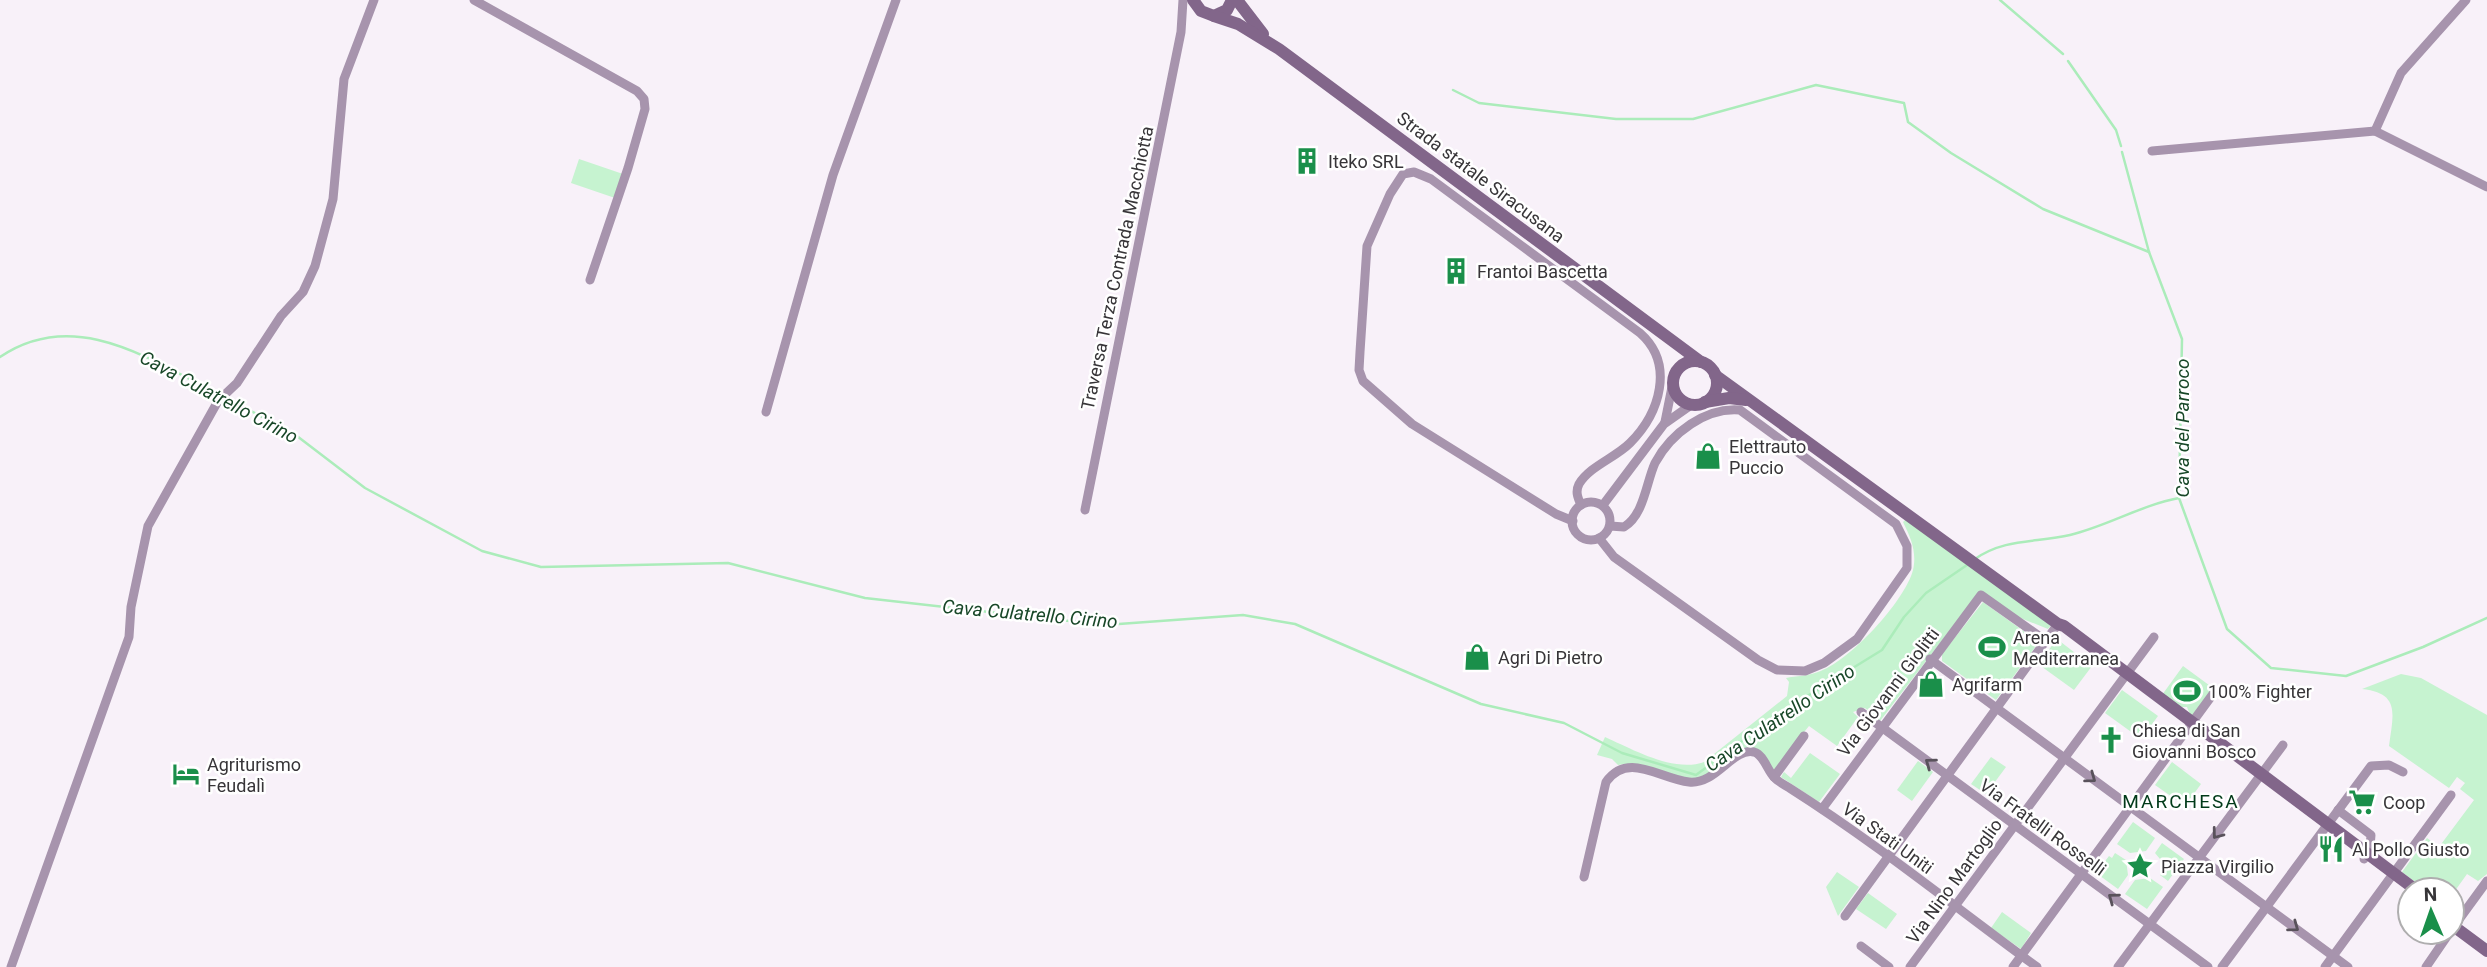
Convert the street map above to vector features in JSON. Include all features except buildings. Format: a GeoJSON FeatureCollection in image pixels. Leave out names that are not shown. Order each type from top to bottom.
{"type":"FeatureCollection","features":[{"type":"Feature","properties":{"kind":"main road"},"geometry":{"type":"LineString","coordinates":[[1211,15],[1227,10],[1235,0],[1255,27],[1279,49]]}},
{"type":"Feature","properties":{"kind":"main road"},"geometry":{"type":"LineString","coordinates":[[1189,1],[1211,15],[1238,24],[1279,49]]}},
{"type":"Feature","properties":{"kind":"main road","name":"Strada statale Siracusana"},"geometry":{"type":"LineString","coordinates":[[1279,49],[1701,362]]}},
{"type":"Feature","properties":{"kind":"main road"},"geometry":{"type":"LineString","coordinates":[[1662,333],[1675,353],[1676,394],[1691,405],[1729,398],[1756,404]]}},
{"type":"Feature","properties":{"kind":"main road"},"geometry":{"type":"LineString","coordinates":[[1674,377],[1687,363],[1701,362],[1729,388],[1745,394],[2057,624],[2064,626],[2125,676],[2396,878]]}},
{"type":"Feature","properties":{"kind":"main road"},"geometry":{"type":"LineString","coordinates":[[1705,402],[1716,387],[1715,375]]}},
{"type":"Feature","properties":{"kind":"main road"},"geometry":{"type":"LineString","coordinates":[[2392,876],[2396,880]]}},
{"type":"Feature","properties":{"kind":"main road"},"geometry":{"type":"LineString","coordinates":[[2466,932],[2487,943]]}},
{"type":"Feature","properties":{"kind":"main road"},"geometry":{"type":"LineString","coordinates":[[2466,935],[2487,951]]}},
{"type":"Feature","properties":{"kind":"street"},"geometry":{"type":"LineString","coordinates":[[11,967],[129,637],[132,624],[131,607],[148,526],[223,396],[237,383],[281,316],[303,292],[315,266],[334,199],[344,79],[374,0]]}},
{"type":"Feature","properties":{"kind":"street"},"geometry":{"type":"LineString","coordinates":[[474,0],[637,91],[644,99],[645,109],[628,168],[590,280]]}},
{"type":"Feature","properties":{"kind":"street"},"geometry":{"type":"LineString","coordinates":[[766,412],[833,175],[896,0]]}},
{"type":"Feature","properties":{"kind":"street"},"geometry":{"type":"LineString","coordinates":[[2375,131],[2401,73],[2466,0]]}},
{"type":"Feature","properties":{"kind":"street","name":"Traversa Terza Contrada Macchiotta"},"geometry":{"type":"LineString","coordinates":[[1086,510],[1189,1]]}},
{"type":"Feature","properties":{"kind":"street"},"geometry":{"type":"LineString","coordinates":[[1181,32],[1189,20],[1211,15]]}},
{"type":"Feature","properties":{"kind":"street"},"geometry":{"type":"LineString","coordinates":[[2152,151],[2375,131],[2487,187]]}},
{"type":"Feature","properties":{"kind":"street"},"geometry":{"type":"LineString","coordinates":[[1581,505],[1577,495],[1580,483],[1629,444],[1652,412],[1660,384],[1660,360],[1657,350],[1640,333],[1431,179],[1415,172],[1404,174],[1390,194],[1367,246],[1359,370],[1363,381],[1412,424],[1556,514],[1573,521],[1581,536],[1599,538],[1614,558],[1758,660],[1777,670],[1792,673],[1824,663],[1857,639],[1907,568],[1907,546],[1896,524],[1740,410],[1716,411],[1689,425],[1673,440],[1655,465],[1636,516],[1624,527],[1610,526]]}},
{"type":"Feature","properties":{"kind":"street"},"geometry":{"type":"LineString","coordinates":[[1664,424],[1674,377]]}},
{"type":"Feature","properties":{"kind":"street"},"geometry":{"type":"LineString","coordinates":[[1603,505],[1664,424],[1691,405]]}},
{"type":"Feature","properties":{"kind":"street"},"geometry":{"type":"LineString","coordinates":[[1573,521],[1581,505],[1592,502],[1603,505],[1610,519],[1610,526],[1599,538]]}},
{"type":"Feature","properties":{"kind":"street","name":"Via Giovanni Giolitti"},"geometry":{"type":"LineString","coordinates":[[1822,809],[1880,726],[1981,595],[2046,641]]}},
{"type":"Feature","properties":{"kind":"street"},"geometry":{"type":"LineString","coordinates":[[1845,916],[2057,624]]}},
{"type":"Feature","properties":{"kind":"street","name":"Via Nino Martoglio"},"geometry":{"type":"LineString","coordinates":[[1910,967],[2154,637]]}},
{"type":"Feature","properties":{"kind":"street"},"geometry":{"type":"LineString","coordinates":[[1930,659],[2348,967]]}},
{"type":"Feature","properties":{"kind":"street"},"geometry":{"type":"LineString","coordinates":[[2013,967],[2213,694]]}},
{"type":"Feature","properties":{"kind":"street","name":"Via Fratelli Rosselli"},"geometry":{"type":"LineString","coordinates":[[1861,712],[2207,967]]}},
{"type":"Feature","properties":{"kind":"street"},"geometry":{"type":"LineString","coordinates":[[1774,777],[1804,736]]}},
{"type":"Feature","properties":{"kind":"street"},"geometry":{"type":"LineString","coordinates":[[2118,967],[2283,744]]}},
{"type":"Feature","properties":{"kind":"street","name":"Via Stati Uniti"},"geometry":{"type":"LineString","coordinates":[[1584,877],[1606,782],[1615,772],[1640,767],[1681,781],[1698,782],[1713,776],[1741,754],[1754,752],[1774,777],[1822,809],[2037,967]]}},
{"type":"Feature","properties":{"kind":"street"},"geometry":{"type":"LineString","coordinates":[[2222,967],[2371,766],[2389,765],[2403,772]]}},
{"type":"Feature","properties":{"kind":"street"},"geometry":{"type":"LineString","coordinates":[[2325,967],[2451,794]]}},
{"type":"Feature","properties":{"kind":"street"},"geometry":{"type":"LineString","coordinates":[[2337,810],[2371,835],[2366,856]]}},
{"type":"Feature","properties":{"kind":"street"},"geometry":{"type":"LineString","coordinates":[[2466,908],[2487,881]]}},
{"type":"Feature","properties":{"kind":"street"},"geometry":{"type":"LineString","coordinates":[[1861,946],[1889,967]]}},
{"type":"Feature","properties":{"kind":"street"},"geometry":{"type":"LineString","coordinates":[[2426,967],[2440,946]]}},
{"type":"Feature","properties":{"kind":"green space"},"geometry":{"type":"Polygon","coordinates":[[[579,159],[623,174],[615,198],[571,183],[579,159]]]}},
{"type":"Feature","properties":{"kind":"green space"},"geometry":{"type":"Polygon","coordinates":[[[1906,519],[2051,625],[2048,629],[2018,617],[1980,591],[1880,721],[1865,708],[1853,712],[1858,717],[1837,746],[1809,726],[1773,771],[1753,749],[1713,774],[1690,780],[1639,765],[1618,765],[1612,759],[1597,755],[1605,737],[1667,762],[1692,765],[1704,762],[1787,696],[1789,682],[1786,678],[1818,672],[1845,656],[1860,644],[1888,613],[1908,583],[1913,570],[1914,551],[1903,522],[1906,519]]]}},
{"type":"Feature","properties":{"kind":"green space","name":"Arena Mediterranea"},"geometry":{"type":"Polygon","coordinates":[[[1983,602],[2039,642],[1996,700],[1942,661],[1942,654],[1983,602]]]}},
{"type":"Feature","properties":{"kind":"green space"},"geometry":{"type":"Polygon","coordinates":[[[2057,639],[2092,666],[2074,690],[2038,664],[2057,639]]]}},
{"type":"Feature","properties":{"kind":"green space","name":"100% Fighter"},"geometry":{"type":"Polygon","coordinates":[[[2183,666],[2213,688],[2191,717],[2187,707],[2179,707],[2162,695],[2183,666]]]}},
{"type":"Feature","properties":{"kind":"green space"},"geometry":{"type":"Polygon","coordinates":[[[2401,674],[2421,678],[2487,715],[2487,874],[2478,881],[2467,874],[2407,876],[2402,872],[2427,838],[2439,847],[2474,800],[2460,789],[2465,783],[2457,777],[2449,788],[2389,746],[2392,707],[2383,695],[2362,689],[2401,674]]]}},
{"type":"Feature","properties":{"kind":"green space"},"geometry":{"type":"Polygon","coordinates":[[[2122,690],[2158,716],[2141,739],[2105,713],[2122,690]]]}},
{"type":"Feature","properties":{"kind":"green space"},"geometry":{"type":"Polygon","coordinates":[[[1810,753],[1840,774],[1819,802],[1781,777],[1784,772],[1791,778],[1810,753]]]}},
{"type":"Feature","properties":{"kind":"green space"},"geometry":{"type":"Polygon","coordinates":[[[1991,757],[2006,767],[1986,794],[1971,784],[1991,757]]]}},
{"type":"Feature","properties":{"kind":"green space"},"geometry":{"type":"Polygon","coordinates":[[[1918,761],[1933,772],[1912,801],[1897,790],[1918,761]]]}},
{"type":"Feature","properties":{"kind":"green space"},"geometry":{"type":"Polygon","coordinates":[[[2172,762],[2201,784],[2185,806],[2155,785],[2172,762]]]}},
{"type":"Feature","properties":{"kind":"green space"},"geometry":{"type":"Polygon","coordinates":[[[2133,822],[2155,838],[2146,851],[2130,853],[2117,844],[2133,822]]]}},
{"type":"Feature","properties":{"kind":"green space"},"geometry":{"type":"Polygon","coordinates":[[[2162,843],[2184,859],[2168,881],[2160,875],[2160,859],[2155,853],[2162,843]]]}},
{"type":"Feature","properties":{"kind":"green space"},"geometry":{"type":"Polygon","coordinates":[[[2115,853],[2126,860],[2128,875],[2118,889],[2096,873],[2109,856],[2112,858],[2115,853]]]}},
{"type":"Feature","properties":{"kind":"green space"},"geometry":{"type":"Polygon","coordinates":[[[1837,872],[1859,887],[1838,916],[1826,887],[1837,872]]]}},
{"type":"Feature","properties":{"kind":"green space"},"geometry":{"type":"Polygon","coordinates":[[[2150,878],[2163,887],[2147,909],[2125,894],[2135,880],[2150,878]]]}},
{"type":"Feature","properties":{"kind":"green space"},"geometry":{"type":"Polygon","coordinates":[[[1868,893],[1897,914],[1886,929],[1856,909],[1868,893]]]}},
{"type":"Feature","properties":{"kind":"green space"},"geometry":{"type":"Polygon","coordinates":[[[2002,912],[2031,933],[2021,949],[1991,928],[2002,912]]]}},
{"type":"Feature","properties":{"kind":"waterway","name":"Cava del Parroco"},"geometry":{"type":"LineString","coordinates":[[2000,0],[2063,54]]}},
{"type":"Feature","properties":{"kind":"waterway","name":"Cava del Parroco"},"geometry":{"type":"LineString","coordinates":[[2068,61],[2116,130],[2121,146]]}},
{"type":"Feature","properties":{"kind":"waterway"},"geometry":{"type":"LineString","coordinates":[[1453,90],[1479,103],[1616,119],[1693,119],[1816,85],[1904,103],[1908,122],[1951,153],[2043,209],[2149,252]]}},
{"type":"Feature","properties":{"kind":"waterway","name":"Cava del Parroco"},"geometry":{"type":"LineString","coordinates":[[2122,152],[2149,252],[2182,339],[2179,498],[2227,629],[2271,668],[2346,676],[2423,647],[2487,618]]}},
{"type":"Feature","properties":{"kind":"waterway","name":"Cava Culatrello Cirino"},"geometry":{"type":"LineString","coordinates":[[0,357],[28,343],[56,336],[84,337],[140,354],[220,395]]}},
{"type":"Feature","properties":{"kind":"waterway","name":"Cava Culatrello Cirino"},"geometry":{"type":"LineString","coordinates":[[226,398],[293,433],[365,488],[482,551],[541,567],[728,563],[865,598],[1105,625],[1243,615],[1295,624],[1481,704],[1564,723],[1622,753],[1696,775],[1783,711],[1882,650],[1904,617],[1926,593],[1967,565]]}},
{"type":"Feature","properties":{"kind":"waterway","name":"Cava Culatrello Cirino"},"geometry":{"type":"LineString","coordinates":[[1975,559],[2009,544],[2070,535],[2151,505],[2179,498]]}},
{"type":"Feature","properties":{"kind":"place","name":"Iteko SRL"},"geometry":{"type":"Point","coordinates":[1307,161]}},
{"type":"Feature","properties":{"kind":"place","name":"Frantoi Bascetta"},"geometry":{"type":"Point","coordinates":[1456,271]}},
{"type":"Feature","properties":{"kind":"place","name":"Elettrauto Puccio"},"geometry":{"type":"Point","coordinates":[1708,456]}},
{"type":"Feature","properties":{"kind":"place","name":"Arena Mediterranea"},"geometry":{"type":"Point","coordinates":[1992,647]}},
{"type":"Feature","properties":{"kind":"place","name":"Agri Di Pietro"},"geometry":{"type":"Point","coordinates":[1477,657]}},
{"type":"Feature","properties":{"kind":"place","name":"Agrifarm"},"geometry":{"type":"Point","coordinates":[1931,684]}},
{"type":"Feature","properties":{"kind":"place","name":"100% Fighter"},"geometry":{"type":"Point","coordinates":[2187,691]}},
{"type":"Feature","properties":{"kind":"place","name":"Chiesa di San Giovanni Bosco"},"geometry":{"type":"Point","coordinates":[2111,740]}},
{"type":"Feature","properties":{"kind":"place","name":"Agriturismo Feudalì"},"geometry":{"type":"Point","coordinates":[186,774]}},
{"type":"Feature","properties":{"kind":"place","name":"Coop"},"geometry":{"type":"Point","coordinates":[2362,802]}},
{"type":"Feature","properties":{"kind":"place","name":"Al Pollo Giusto"},"geometry":{"type":"Point","coordinates":[2331,849]}},
{"type":"Feature","properties":{"kind":"place","name":"Piazza Virgilio"},"geometry":{"type":"Point","coordinates":[2140,866]}},
{"type":"Feature","properties":{"kind":"district","name":"MARCHESA"},"geometry":{"type":"Point","coordinates":[2181,801]}}]}
